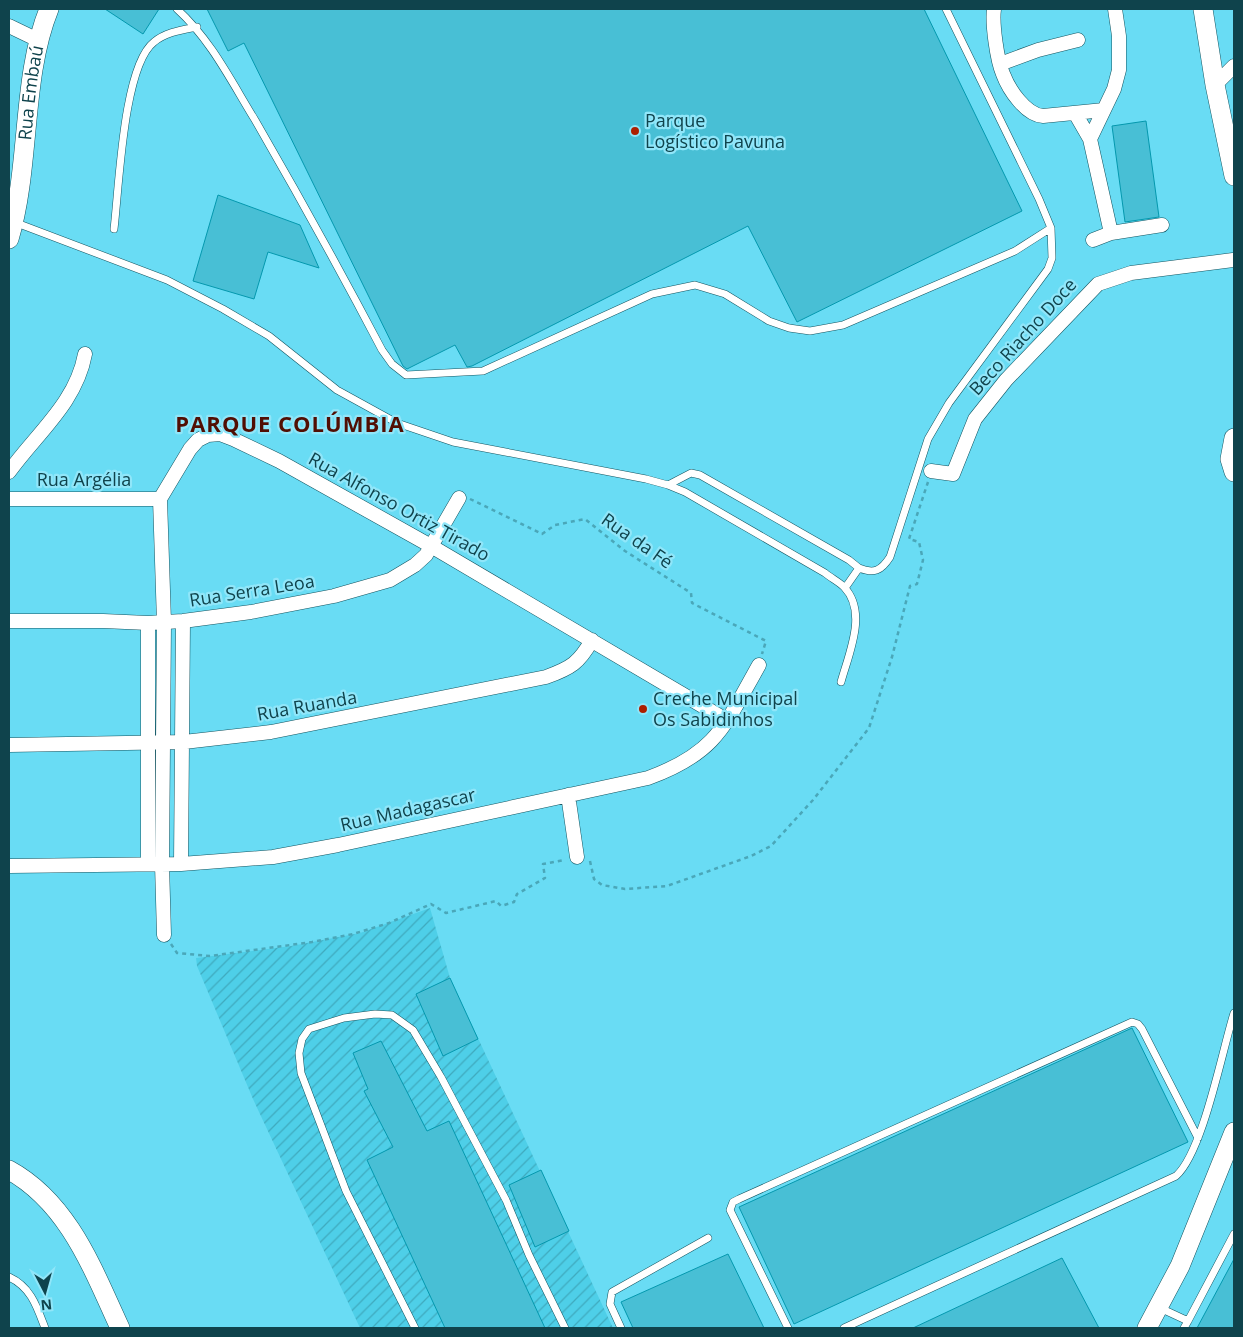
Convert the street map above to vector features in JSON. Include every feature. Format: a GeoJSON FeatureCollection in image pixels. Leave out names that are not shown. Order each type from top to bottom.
{"type":"FeatureCollection","features":[{"type":"Feature","properties":{"kind":"street","name":"Rua Embaú"},"geometry":{"type":"LineString","coordinates":[[11,230],[38,40],[49,9]]}},
{"type":"Feature","properties":{"kind":"street"},"geometry":{"type":"LineString","coordinates":[[1090,139],[1114,89],[1119,70],[1120,36],[1115,9]]}},
{"type":"Feature","properties":{"kind":"street"},"geometry":{"type":"LineString","coordinates":[[1203,9],[1215,85],[1234,176]]}},
{"type":"Feature","properties":{"kind":"street"},"geometry":{"type":"LineString","coordinates":[[993,10],[1000,64],[1007,81],[1029,112],[1035,116],[1043,116],[1104,110]]}},
{"type":"Feature","properties":{"kind":"street"},"geometry":{"type":"LineString","coordinates":[[9,26],[38,40]]}},
{"type":"Feature","properties":{"kind":"street"},"geometry":{"type":"LineString","coordinates":[[1000,64],[1038,50],[1078,40]]}},
{"type":"Feature","properties":{"kind":"street"},"geometry":{"type":"LineString","coordinates":[[1215,85],[1234,66]]}},
{"type":"Feature","properties":{"kind":"street"},"geometry":{"type":"LineString","coordinates":[[1076,113],[1090,139],[1111,233]]}},
{"type":"Feature","properties":{"kind":"street"},"geometry":{"type":"LineString","coordinates":[[1093,240],[1111,233],[1162,225]]}},
{"type":"Feature","properties":{"kind":"street","name":"Beco Riacho Doce"},"geometry":{"type":"LineString","coordinates":[[931,471],[953,474],[975,419],[1006,380],[1098,284],[1131,273],[1233,260]]}},
{"type":"Feature","properties":{"kind":"street"},"geometry":{"type":"LineString","coordinates":[[9,472],[64,406],[82,372],[85,354]]}},
{"type":"Feature","properties":{"kind":"street","name":"Rua Alfonso Ortiz Tirado"},"geometry":{"type":"LineString","coordinates":[[160,499],[198,440],[208,434],[220,434],[279,461],[431,546],[728,721]]}},
{"type":"Feature","properties":{"kind":"street"},"geometry":{"type":"LineString","coordinates":[[1234,438],[1230,459],[1234,472]]}},
{"type":"Feature","properties":{"kind":"street","name":"Rua Serra Leoa"},"geometry":{"type":"LineString","coordinates":[[9,621],[148,623],[184,621],[270,609],[362,588],[390,580],[415,565],[426,555],[459,498]]}},
{"type":"Feature","properties":{"kind":"street"},"geometry":{"type":"LineString","coordinates":[[155,864],[164,742],[164,622],[160,499]]}},
{"type":"Feature","properties":{"kind":"street","name":"Rua Argélia"},"geometry":{"type":"LineString","coordinates":[[9,500],[160,499]]}},
{"type":"Feature","properties":{"kind":"street"},"geometry":{"type":"LineString","coordinates":[[181,864],[184,621]]}},
{"type":"Feature","properties":{"kind":"street"},"geometry":{"type":"LineString","coordinates":[[148,623],[148,742],[155,864],[164,935]]}},
{"type":"Feature","properties":{"kind":"street","name":"Rua Ruanda"},"geometry":{"type":"LineString","coordinates":[[9,745],[184,742],[271,732],[546,677],[572,666],[582,657],[592,640]]}},
{"type":"Feature","properties":{"kind":"street","name":"Rua Madagascar"},"geometry":{"type":"LineString","coordinates":[[9,866],[181,864],[273,857],[648,778],[684,763],[710,744],[728,721],[759,665]]}},
{"type":"Feature","properties":{"kind":"street"},"geometry":{"type":"LineString","coordinates":[[572,795],[577,857]]}},
{"type":"Feature","properties":{"kind":"street"},"geometry":{"type":"LineString","coordinates":[[1147,1328],[1160,1307],[1202,1216],[1234,1134]]}},
{"type":"Feature","properties":{"kind":"street"},"geometry":{"type":"LineString","coordinates":[[9,1170],[33,1185],[56,1208],[86,1255],[120,1328]]}},
{"type":"Feature","properties":{"kind":"lane"},"geometry":{"type":"LineString","coordinates":[[177,9],[197,27],[294,187],[382,350],[392,364],[406,374],[484,371],[652,294],[695,285],[725,294],[770,321],[789,328],[810,331],[843,325],[1015,250],[1051,228]]}},
{"type":"Feature","properties":{"kind":"lane"},"geometry":{"type":"LineString","coordinates":[[668,484],[691,473],[700,475],[849,560],[859,568],[869,572],[879,571],[890,557],[928,439],[954,395],[1048,269],[1052,258],[1051,228],[946,9]]}},
{"type":"Feature","properties":{"kind":"lane"},"geometry":{"type":"LineString","coordinates":[[114,229],[129,95],[138,67],[152,43],[169,33],[197,27]]}},
{"type":"Feature","properties":{"kind":"lane"},"geometry":{"type":"LineString","coordinates":[[11,230],[167,280],[223,309],[269,336],[337,390],[397,423],[453,442],[668,484],[816,568],[844,588],[853,604],[856,615],[854,636],[841,682]]}},
{"type":"Feature","properties":{"kind":"lane"},"geometry":{"type":"LineString","coordinates":[[844,588],[859,568]]}},
{"type":"Feature","properties":{"kind":"lane"},"geometry":{"type":"LineString","coordinates":[[844,1328],[1176,1176],[1188,1161],[1198,1138],[1234,1012]]}},
{"type":"Feature","properties":{"kind":"lane"},"geometry":{"type":"LineString","coordinates":[[415,1328],[346,1191],[301,1072],[299,1053],[302,1039],[309,1030],[344,1018],[375,1014],[392,1015],[413,1030],[441,1077],[506,1200],[529,1255],[565,1328]]}},
{"type":"Feature","properties":{"kind":"lane"},"geometry":{"type":"LineString","coordinates":[[788,1328],[730,1210],[733,1202],[739,1199],[1132,1022],[1142,1028],[1198,1138]]}},
{"type":"Feature","properties":{"kind":"lane"},"geometry":{"type":"LineString","coordinates":[[1184,1328],[1234,1234]]}},
{"type":"Feature","properties":{"kind":"lane"},"geometry":{"type":"LineString","coordinates":[[621,1328],[610,1304],[612,1292],[708,1238]]}},
{"type":"Feature","properties":{"kind":"lane"},"geometry":{"type":"LineString","coordinates":[[9,1277],[20,1282],[34,1298],[45,1328]]}},
{"type":"Feature","properties":{"kind":"lane"},"geometry":{"type":"LineString","coordinates":[[1160,1307],[1188,1321]]}},
{"type":"Feature","properties":{"kind":"path"},"geometry":{"type":"LineString","coordinates":[[164,935],[177,953],[210,956],[320,940],[353,934],[389,923],[431,904],[446,913],[496,901],[501,906],[514,902],[517,894],[546,878],[543,864],[577,857],[589,859],[594,879],[602,885],[625,889],[667,886],[752,856],[772,846],[813,800],[869,728],[892,657],[910,586],[917,584],[923,560],[919,542],[910,538],[931,471]]}},
{"type":"Feature","properties":{"kind":"path","name":"Rua da Fé"},"geometry":{"type":"LineString","coordinates":[[459,498],[474,499],[542,534],[556,525],[585,520],[625,551],[691,593],[692,603],[766,641],[759,665]]}},
{"type":"Feature","properties":{"kind":"shaded area"},"geometry":{"type":"Polygon","coordinates":[[[430,908],[450,978],[613,1328],[360,1328],[253,1099],[197,966],[196,958],[291,946],[360,933],[430,908]]]}},
{"type":"Feature","properties":{"kind":"building"},"geometry":{"type":"Polygon","coordinates":[[[105,9],[159,9],[143,34],[105,9]]]}},
{"type":"Feature","properties":{"kind":"building","name":"Parque Logístico Pavuna"},"geometry":{"type":"Polygon","coordinates":[[[207,9],[924,9],[1022,211],[797,322],[748,226],[472,366],[467,367],[455,345],[407,369],[403,366],[244,43],[228,51],[207,9]]]}},
{"type":"Feature","properties":{"kind":"building"},"geometry":{"type":"Polygon","coordinates":[[[1146,121],[1159,217],[1125,222],[1112,126],[1146,121]]]}},
{"type":"Feature","properties":{"kind":"building"},"geometry":{"type":"Polygon","coordinates":[[[218,195],[300,225],[319,268],[268,252],[254,299],[193,281],[218,195]]]}},
{"type":"Feature","properties":{"kind":"building"},"geometry":{"type":"Polygon","coordinates":[[[450,978],[478,1039],[443,1056],[416,994],[450,978]]]}},
{"type":"Feature","properties":{"kind":"building"},"geometry":{"type":"Polygon","coordinates":[[[1132,1028],[1188,1142],[794,1324],[739,1207],[1132,1028]]]}},
{"type":"Feature","properties":{"kind":"building"},"geometry":{"type":"Polygon","coordinates":[[[381,1041],[427,1131],[449,1121],[545,1328],[445,1328],[367,1160],[393,1147],[364,1091],[368,1089],[353,1053],[381,1041]]]}},
{"type":"Feature","properties":{"kind":"building"},"geometry":{"type":"Polygon","coordinates":[[[541,1170],[569,1231],[535,1247],[509,1185],[541,1170]]]}},
{"type":"Feature","properties":{"kind":"building"},"geometry":{"type":"Polygon","coordinates":[[[728,1254],[764,1328],[633,1328],[621,1302],[728,1254]]]}},
{"type":"Feature","properties":{"kind":"building"},"geometry":{"type":"Polygon","coordinates":[[[1062,1258],[1099,1328],[913,1328],[1062,1258]]]}},
{"type":"Feature","properties":{"kind":"building"},"geometry":{"type":"Polygon","coordinates":[[[1234,1259],[1234,1328],[1197,1328],[1234,1259]]]}},
{"type":"Feature","properties":{"kind":"place","name":"Parque Logístico Pavuna"},"geometry":{"type":"Point","coordinates":[635,131]}},
{"type":"Feature","properties":{"kind":"place","name":"Creche Municipal Os Sabidinhos"},"geometry":{"type":"Point","coordinates":[643,709]}},
{"type":"Feature","properties":{"kind":"district","name":"PARQUE COLÚMBIA"},"geometry":{"type":"Point","coordinates":[290,424]}}]}
